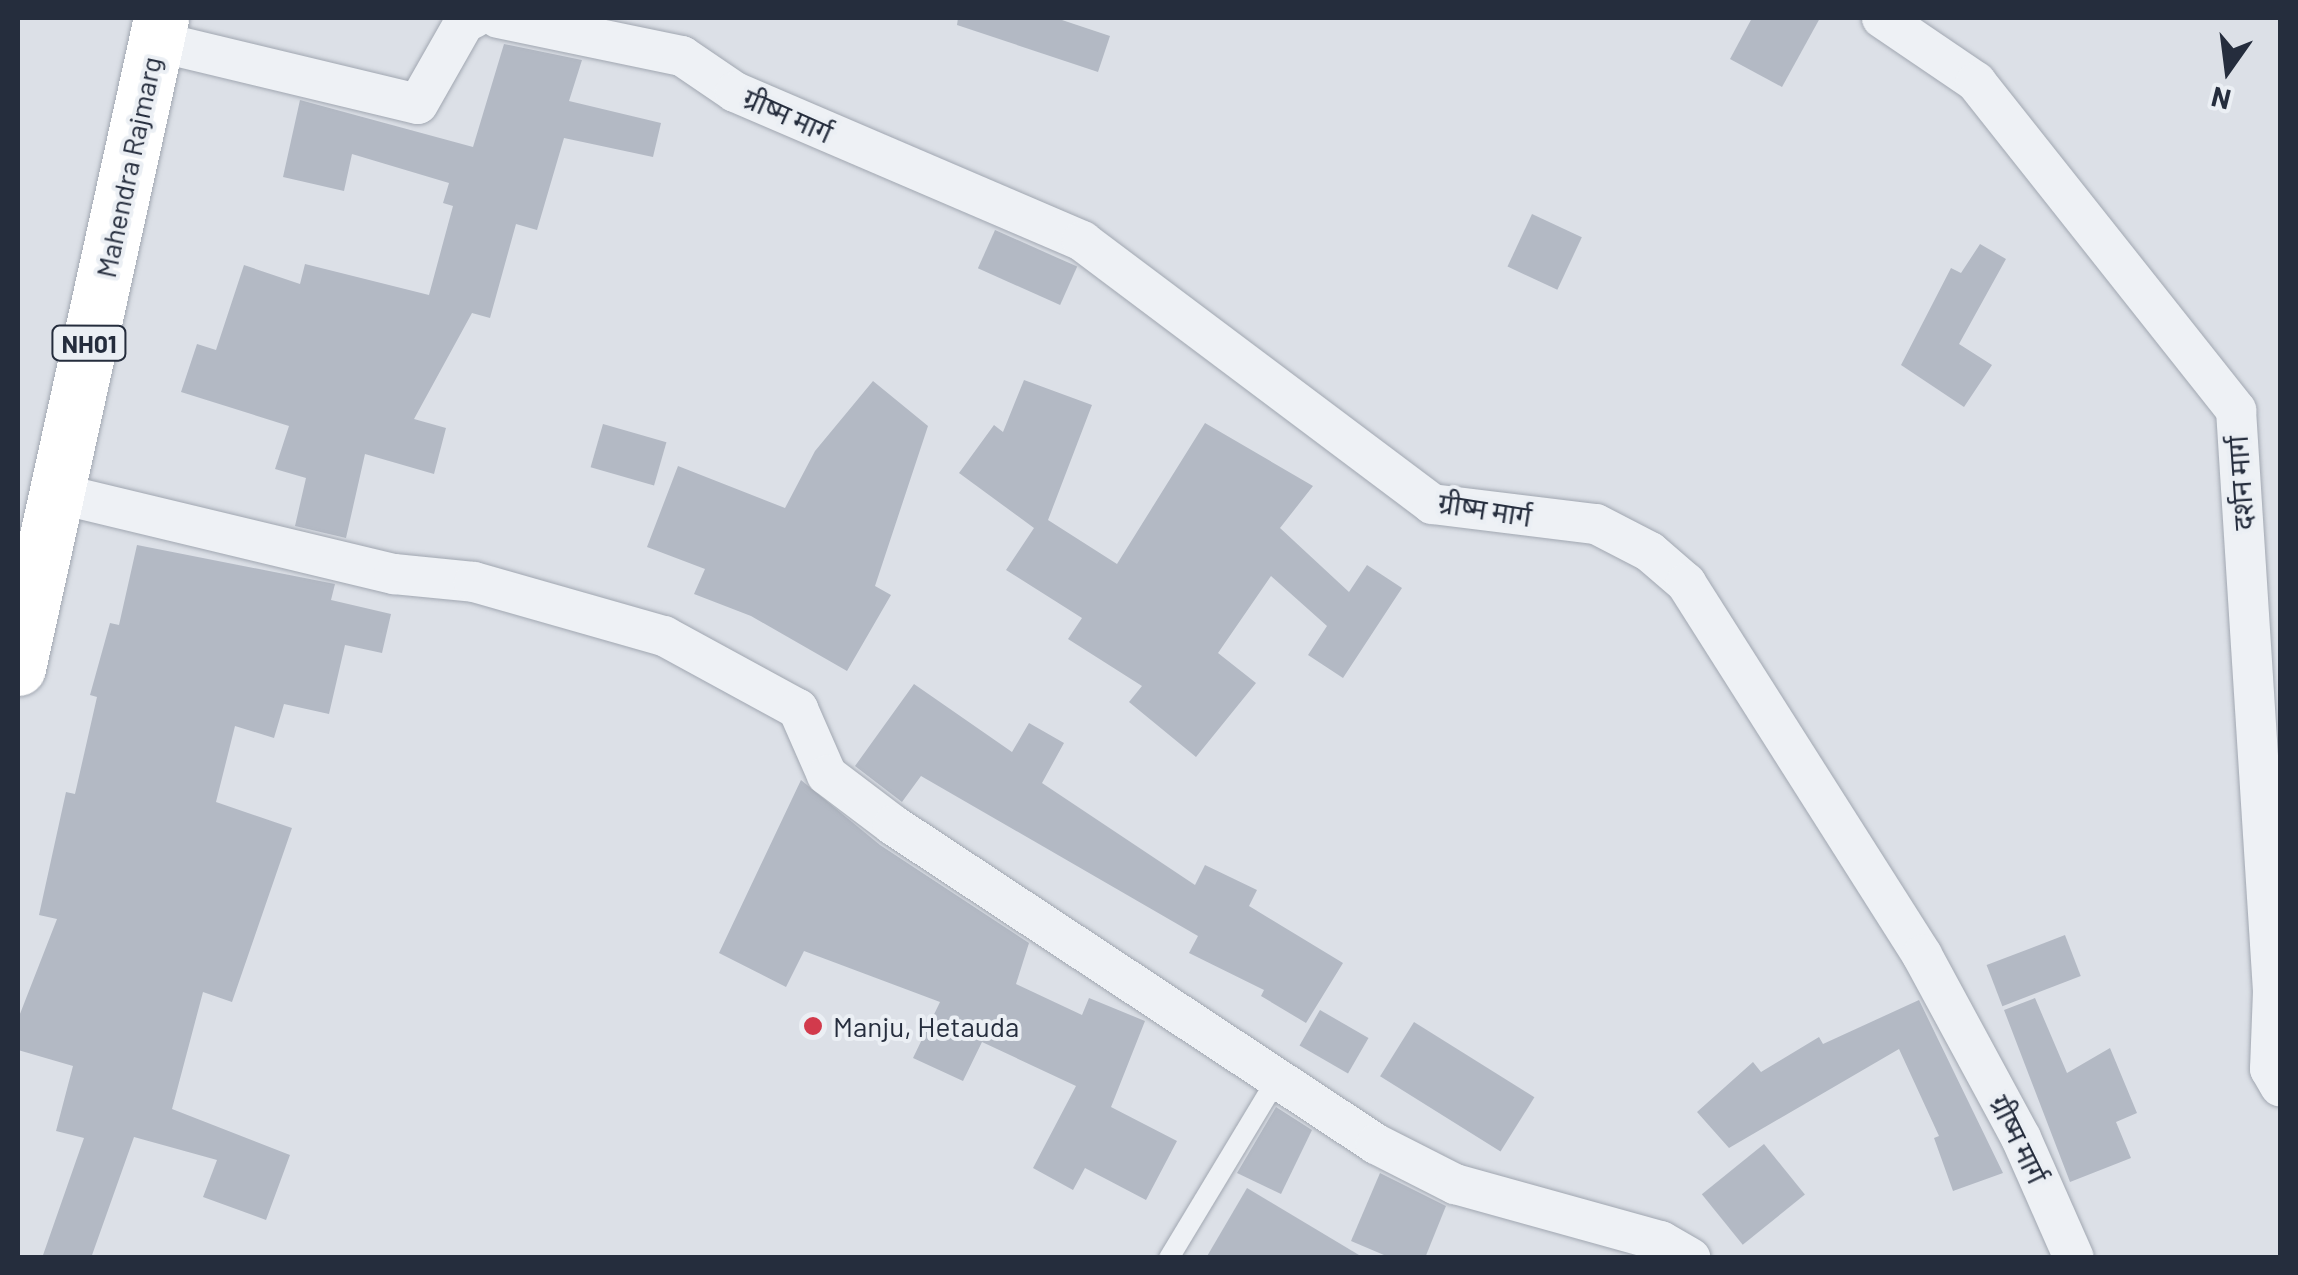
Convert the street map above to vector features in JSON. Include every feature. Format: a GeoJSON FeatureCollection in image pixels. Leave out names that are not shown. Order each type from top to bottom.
{"type":"FeatureCollection","features":[{"type":"Feature","properties":{"kind":"highway","name":"Mahendra Rajmarg"},"geometry":{"type":"LineString","coordinates":[[18,668],[158,29]]}},
{"type":"Feature","properties":{"kind":"street"},"geometry":{"type":"LineString","coordinates":[[158,29],[418,104],[464,23],[474,18]]}},
{"type":"Feature","properties":{"kind":"street","name":"ग्रीष्म मार्ग"},"geometry":{"type":"LineString","coordinates":[[498,18],[682,56],[736,92],[1082,241],[1432,504],[1596,524],[1650,552],[1686,583],[1922,955],[2020,1138],[2074,1258]]}},
{"type":"Feature","properties":{"kind":"street","name":"दर्शन मार्ग"},"geometry":{"type":"LineString","coordinates":[[1882,18],[1976,82],[2236,410],[2274,991],[2270,1069],[2280,1086]]}},
{"type":"Feature","properties":{"kind":"street"},"geometry":{"type":"LineString","coordinates":[[56,492],[394,574],[474,582],[664,636],[798,708],[827,776],[1376,1144],[1455,1184],[1661,1241],[1692,1258]]}},
{"type":"Feature","properties":{"kind":"lane"},"geometry":{"type":"LineString","coordinates":[[1169,1258],[1277,1079]]}},
{"type":"Feature","properties":{"kind":"building"},"geometry":{"type":"Polygon","coordinates":[[[958,18],[1056,18],[1110,36],[1098,72],[957,25],[958,18]]]}},
{"type":"Feature","properties":{"kind":"building"},"geometry":{"type":"Polygon","coordinates":[[[1752,18],[1820,18],[1782,87],[1730,59],[1752,18]]]}},
{"type":"Feature","properties":{"kind":"building"},"geometry":{"type":"Polygon","coordinates":[[[504,44],[582,60],[569,101],[661,123],[653,157],[564,138],[537,230],[516,224],[490,318],[472,313],[414,419],[446,428],[434,474],[365,454],[346,538],[295,526],[306,478],[275,469],[289,426],[181,392],[197,344],[216,350],[244,265],[300,284],[305,264],[429,295],[453,206],[443,203],[449,183],[352,154],[344,191],[283,177],[300,100],[473,147],[504,44]]]}},
{"type":"Feature","properties":{"kind":"building"},"geometry":{"type":"Polygon","coordinates":[[[1532,214],[1582,237],[1557,290],[1507,267],[1532,214]]]}},
{"type":"Feature","properties":{"kind":"building"},"geometry":{"type":"Polygon","coordinates":[[[995,230],[1077,267],[1060,305],[978,268],[995,230]]]}},
{"type":"Feature","properties":{"kind":"building"},"geometry":{"type":"Polygon","coordinates":[[[1980,244],[2006,259],[1959,344],[1992,365],[1964,407],[1901,365],[1951,268],[1961,273],[1980,244]]]}},
{"type":"Feature","properties":{"kind":"building"},"geometry":{"type":"Polygon","coordinates":[[[1024,380],[1092,405],[1048,520],[1117,564],[1205,423],[1313,486],[1280,528],[1349,592],[1367,565],[1402,588],[1343,678],[1308,655],[1327,626],[1271,576],[1218,653],[1256,683],[1196,757],[1129,702],[1142,686],[1068,639],[1082,618],[1006,570],[1034,528],[959,473],[994,425],[1003,432],[1024,380]]]}},
{"type":"Feature","properties":{"kind":"building"},"geometry":{"type":"Polygon","coordinates":[[[873,381],[928,426],[875,586],[891,595],[847,671],[751,616],[694,594],[705,569],[647,547],[678,466],[785,508],[815,451],[873,381]]]}},
{"type":"Feature","properties":{"kind":"building"},"geometry":{"type":"Polygon","coordinates":[[[603,424],[666,442],[654,485],[591,467],[603,424]]]}},
{"type":"Feature","properties":{"kind":"building"},"geometry":{"type":"Polygon","coordinates":[[[137,545],[335,584],[331,600],[391,614],[382,653],[345,645],[329,714],[284,704],[274,738],[235,726],[216,802],[292,828],[232,1002],[203,992],[172,1109],[290,1155],[266,1220],[203,1197],[217,1160],[134,1137],[91,1258],[42,1258],[84,1138],[56,1131],[73,1066],[18,1050],[18,1019],[57,919],[39,915],[66,792],[75,794],[97,697],[90,695],[110,623],[119,625],[137,545]]]}},
{"type":"Feature","properties":{"kind":"building"},"geometry":{"type":"Polygon","coordinates":[[[914,684],[1012,752],[1029,723],[1064,743],[1042,783],[1195,885],[1205,865],[1257,890],[1249,906],[1343,963],[1306,1023],[1261,996],[1264,990],[1189,953],[1198,936],[921,776],[902,802],[855,766],[914,684]]]}},
{"type":"Feature","properties":{"kind":"building"},"geometry":{"type":"Polygon","coordinates":[[[801,780],[880,845],[1029,943],[1016,984],[1082,1015],[1089,998],[1145,1021],[1111,1107],[1177,1141],[1146,1200],[1085,1168],[1073,1190],[1033,1168],[1076,1086],[982,1042],[963,1081],[913,1058],[940,1002],[804,951],[786,987],[719,953],[801,780]]]}},
{"type":"Feature","properties":{"kind":"building"},"geometry":{"type":"Polygon","coordinates":[[[2065,935],[2081,976],[2002,1006],[1987,965],[2065,935]]]}},
{"type":"Feature","properties":{"kind":"building"},"geometry":{"type":"Polygon","coordinates":[[[2035,998],[2067,1073],[2110,1048],[2137,1113],[2116,1122],[2131,1158],[2070,1182],[2004,1010],[2035,998]]]}},
{"type":"Feature","properties":{"kind":"building"},"geometry":{"type":"Polygon","coordinates":[[[1919,1000],[2003,1173],[1953,1191],[1934,1138],[1939,1136],[1899,1049],[1729,1148],[1697,1112],[1753,1062],[1761,1072],[1819,1037],[1823,1044],[1919,1000]]]}},
{"type":"Feature","properties":{"kind":"building"},"geometry":{"type":"Polygon","coordinates":[[[1320,1010],[1368,1038],[1348,1074],[1300,1046],[1320,1010]]]}},
{"type":"Feature","properties":{"kind":"building"},"geometry":{"type":"Polygon","coordinates":[[[1414,1022],[1534,1097],[1501,1152],[1380,1076],[1414,1022]]]}},
{"type":"Feature","properties":{"kind":"building"},"geometry":{"type":"Polygon","coordinates":[[[1276,1107],[1312,1130],[1281,1194],[1237,1173],[1276,1107]]]}},
{"type":"Feature","properties":{"kind":"building"},"geometry":{"type":"Polygon","coordinates":[[[1764,1144],[1805,1195],[1743,1245],[1702,1194],[1764,1144]]]}},
{"type":"Feature","properties":{"kind":"building"},"geometry":{"type":"Polygon","coordinates":[[[1380,1173],[1446,1206],[1425,1258],[1391,1258],[1351,1241],[1380,1173]]]}},
{"type":"Feature","properties":{"kind":"building"},"geometry":{"type":"Polygon","coordinates":[[[1247,1188],[1364,1258],[1206,1258],[1247,1188]]]}},
{"type":"Feature","properties":{"kind":"place","name":"Manju, Hetauda"},"geometry":{"type":"Point","coordinates":[813,1026]}}]}
